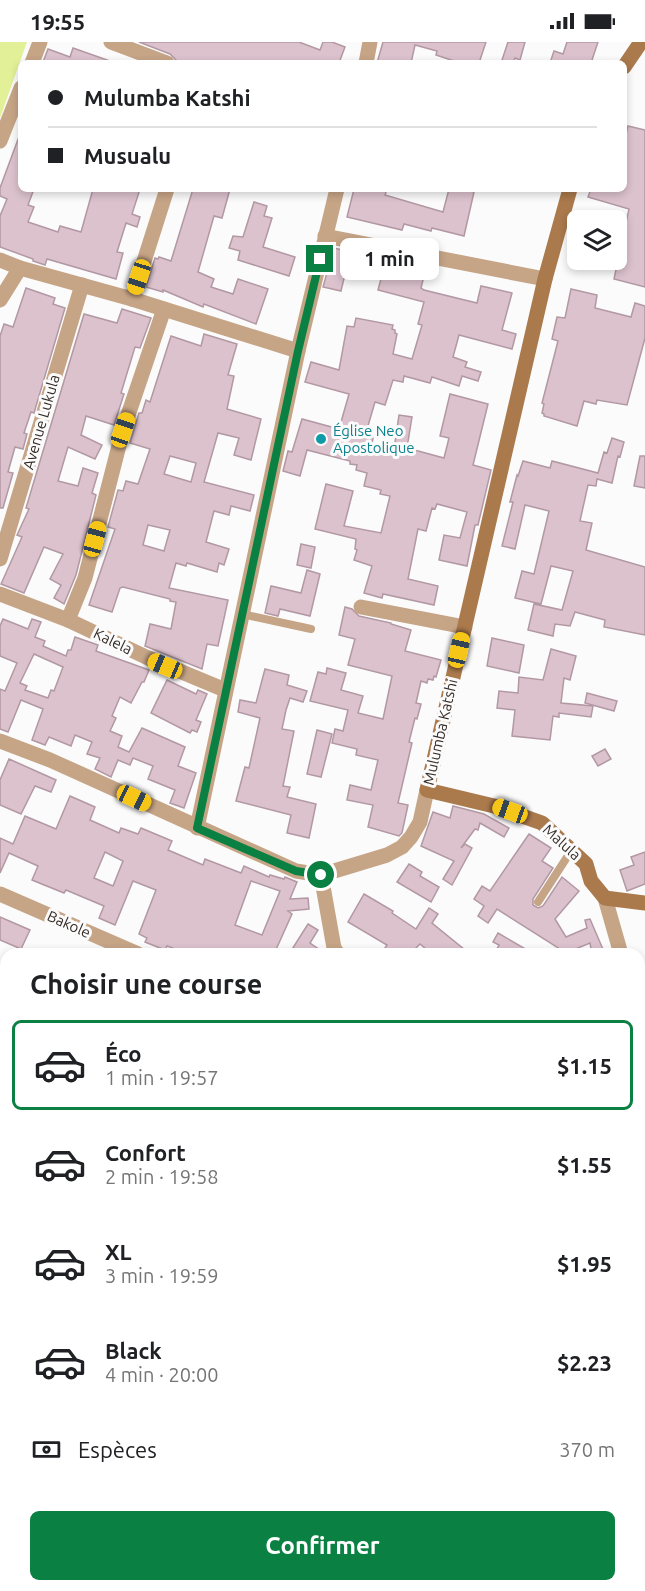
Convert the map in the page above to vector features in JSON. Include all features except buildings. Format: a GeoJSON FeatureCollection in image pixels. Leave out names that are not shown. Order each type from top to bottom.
{"type":"FeatureCollection","features":[{"type":"Feature","properties":{"kind":"street"},"geometry":{"type":"LineString","coordinates":[[33,60],[40,42]]}},
{"type":"Feature","properties":{"kind":"street"},"geometry":{"type":"LineString","coordinates":[[111,42],[144,48],[162,60]]}},
{"type":"Feature","properties":{"kind":"street"},"geometry":{"type":"LineString","coordinates":[[367,60],[370,42]]}},
{"type":"Feature","properties":{"kind":"street"},"geometry":{"type":"LineString","coordinates":[[627,63],[641,42]]}},
{"type":"Feature","properties":{"kind":"street"},"geometry":{"type":"LineString","coordinates":[[0,141],[18,96]]}},
{"type":"Feature","properties":{"kind":"street"},"geometry":{"type":"LineString","coordinates":[[132,300],[166,192]]}},
{"type":"Feature","properties":{"kind":"street"},"geometry":{"type":"LineString","coordinates":[[197,828],[298,351],[336,192]]}},
{"type":"Feature","properties":{"kind":"street","name":"Mulumba Katshi"},"geometry":{"type":"LineString","coordinates":[[0,741],[50,759],[197,828],[296,871],[321,875],[387,855],[402,847],[420,822],[545,279],[569,192]]}},
{"type":"Feature","properties":{"kind":"street"},"geometry":{"type":"LineString","coordinates":[[326,236],[545,279]]}},
{"type":"Feature","properties":{"kind":"street"},"geometry":{"type":"LineString","coordinates":[[0,260],[20,268],[164,309],[298,351]]}},
{"type":"Feature","properties":{"kind":"street"},"geometry":{"type":"LineString","coordinates":[[0,300],[20,268]]}},
{"type":"Feature","properties":{"kind":"street","name":"Avenue Lukula"},"geometry":{"type":"LineString","coordinates":[[0,559],[82,285]]}},
{"type":"Feature","properties":{"kind":"street"},"geometry":{"type":"LineString","coordinates":[[68,620],[85,578],[123,430],[164,309]]}},
{"type":"Feature","properties":{"kind":"street","name":"Kalela"},"geometry":{"type":"LineString","coordinates":[[0,594],[68,620],[146,657],[225,690]]}},
{"type":"Feature","properties":{"kind":"street"},"geometry":{"type":"LineString","coordinates":[[361,607],[465,627]]}},
{"type":"Feature","properties":{"kind":"street","name":"Malula"},"geometry":{"type":"LineString","coordinates":[[427,790],[494,806],[542,823],[586,864],[591,881],[605,898]]}},
{"type":"Feature","properties":{"kind":"street"},"geometry":{"type":"LineString","coordinates":[[321,875],[334,948]]}},
{"type":"Feature","properties":{"kind":"street","name":"Bakole"},"geometry":{"type":"LineString","coordinates":[[0,894],[124,948]]}},
{"type":"Feature","properties":{"kind":"street"},"geometry":{"type":"LineString","coordinates":[[619,948],[605,898],[645,903]]}},
{"type":"Feature","properties":{"kind":"lane"},"geometry":{"type":"LineString","coordinates":[[242,614],[311,629]]}},
{"type":"Feature","properties":{"kind":"lane"},"geometry":{"type":"LineString","coordinates":[[538,902],[572,849]]}},
{"type":"Feature","properties":{"kind":"green space"},"geometry":{"type":"Polygon","coordinates":[[[0,42],[27,42],[21,60],[18,60],[18,67],[0,118],[0,42]]]}},
{"type":"Feature","properties":{"kind":"place","name":"Église Neo Apostolique"},"geometry":{"type":"Point","coordinates":[321,439]}},
{"type":"Feature","properties":{"kind":"route"},"geometry":{"type":"LineString","coordinates":[[320,259],[298,351],[197,828],[296,871],[321,875]]}}]}
